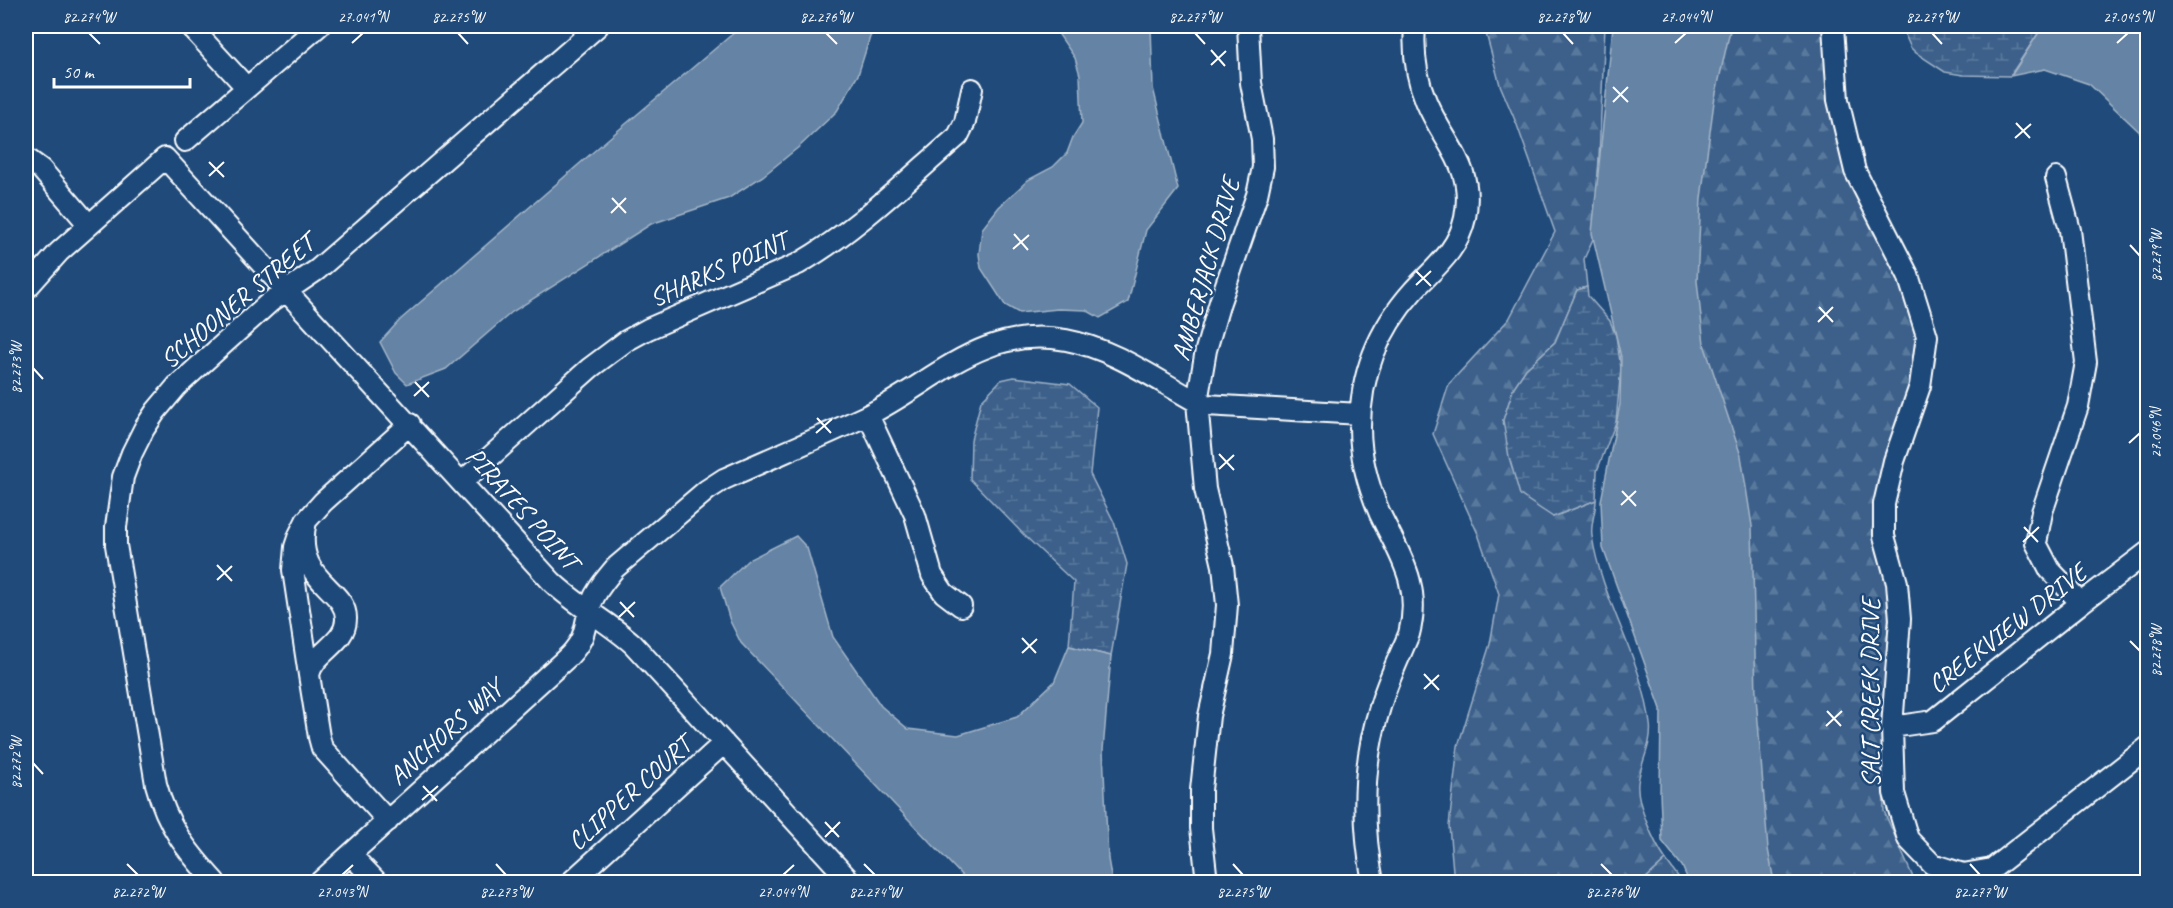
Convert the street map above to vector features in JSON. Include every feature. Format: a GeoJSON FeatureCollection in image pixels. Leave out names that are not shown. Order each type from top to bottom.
{"type":"FeatureCollection","features":[{"type":"Feature","properties":{"kind":"street"},"geometry":{"type":"LineString","coordinates":[[190,26],[247,88]]}},
{"type":"Feature","properties":{"kind":"street"},"geometry":{"type":"LineString","coordinates":[[185,141],[319,26]]}},
{"type":"Feature","properties":{"kind":"street","name":"SCHOONER STREET"},"geometry":{"type":"LineString","coordinates":[[215,882],[177,836],[160,800],[156,784],[117,553],[116,527],[119,500],[123,477],[132,453],[144,429],[166,398],[261,310],[326,262],[598,26]]}},
{"type":"Feature","properties":{"kind":"street","name":"AMBERJACK DRIVE"},"geometry":{"type":"LineString","coordinates":[[1207,882],[1201,828],[1202,771],[1209,716],[1223,654],[1227,605],[1223,566],[1205,489],[1197,402],[1206,350],[1262,175],[1262,139],[1251,83],[1248,26]]}},
{"type":"Feature","properties":{"kind":"street"},"geometry":{"type":"LineString","coordinates":[[1373,882],[1365,819],[1368,759],[1380,706],[1411,628],[1413,598],[1405,564],[1380,514],[1367,480],[1361,452],[1360,414],[1366,374],[1377,343],[1403,303],[1445,259],[1457,241],[1464,220],[1467,198],[1465,178],[1459,160],[1426,100],[1415,59],[1415,26]]}},
{"type":"Feature","properties":{"kind":"street","name":"SALT CREEK DRIVE"},"geometry":{"type":"LineString","coordinates":[[1833,26],[1838,100],[1855,171],[1908,275],[1927,336],[1920,387],[1894,461],[1884,504],[1884,536],[1897,583],[1900,619],[1892,728],[1894,793],[1908,839],[1932,864],[1963,874],[1992,869],[2148,747]]}},
{"type":"Feature","properties":{"kind":"street","name":"SHARKS POINT"},"geometry":{"type":"LineString","coordinates":[[462,482],[590,368],[626,341],[648,329],[798,264],[853,227],[958,136],[965,122],[972,89]]}},
{"type":"Feature","properties":{"kind":"street"},"geometry":{"type":"LineString","coordinates":[[26,158],[41,169],[89,225],[59,252],[26,289]]}},
{"type":"Feature","properties":{"kind":"street","name":"PIRATES POINT"},"geometry":{"type":"LineString","coordinates":[[89,225],[165,158],[552,582],[633,644],[724,743],[840,879]]}},
{"type":"Feature","properties":{"kind":"street"},"geometry":{"type":"LineString","coordinates":[[2056,178],[2070,230],[2086,362],[2078,406],[2042,512],[2036,543],[2050,570],[2081,603]]}},
{"type":"Feature","properties":{"kind":"street","name":"ANCHORS WAY"},"geometry":{"type":"LineString","coordinates":[[320,882],[577,648],[584,635],[596,594],[615,568],[707,490],[724,479],[868,414],[974,351],[1005,341],[1033,338],[1065,340],[1105,350],[1197,402]]}},
{"type":"Feature","properties":{"kind":"street"},"geometry":{"type":"LineString","coordinates":[[1197,402],[1216,406],[1360,414]]}},
{"type":"Feature","properties":{"kind":"street"},"geometry":{"type":"LineString","coordinates":[[868,414],[915,515],[932,575],[944,593],[961,606]]}},
{"type":"Feature","properties":{"kind":"street"},"geometry":{"type":"LineString","coordinates":[[388,820],[322,748],[318,737],[293,570],[295,547],[306,521],[323,502],[410,424]]}},
{"type":"Feature","properties":{"kind":"street"},"geometry":{"type":"LineString","coordinates":[[306,521],[304,547],[307,561],[313,573],[341,604],[346,618],[341,635],[312,664],[309,675]]}},
{"type":"Feature","properties":{"kind":"street","name":"CREEKVIEW DRIVE"},"geometry":{"type":"LineString","coordinates":[[1892,728],[1933,721],[2148,552]]}},
{"type":"Feature","properties":{"kind":"street","name":"CLIPPER COURT"},"geometry":{"type":"LineString","coordinates":[[571,882],[724,743]]}},
{"type":"Feature","properties":{"kind":"street"},"geometry":{"type":"LineString","coordinates":[[351,855],[377,882]]}},
{"type":"Feature","properties":{"kind":"green space"},"geometry":{"type":"Polygon","coordinates":[[[1484,26],[1605,26],[1598,179],[1602,219],[1584,259],[1587,287],[1577,290],[1555,342],[1526,369],[1514,387],[1503,421],[1553,517],[1596,500],[1592,532],[1597,560],[1639,676],[1650,724],[1650,739],[1639,776],[1638,791],[1647,823],[1666,860],[1642,882],[1454,882],[1449,826],[1458,746],[1490,644],[1499,594],[1478,534],[1433,434],[1449,384],[1509,319],[1555,232],[1517,125],[1500,85],[1484,26]]]}},
{"type":"Feature","properties":{"kind":"green space"},"geometry":{"type":"Polygon","coordinates":[[[1712,26],[1823,26],[1828,100],[1846,173],[1899,277],[1917,335],[1910,383],[1884,457],[1874,503],[1874,538],[1887,584],[1889,607],[1883,718],[1880,719],[1884,811],[1915,882],[1748,882],[1686,305],[1712,26]]]}},
{"type":"Feature","properties":{"kind":"green space"},"geometry":{"type":"Polygon","coordinates":[[[1901,26],[2043,26],[2010,76],[1963,75],[1945,72],[1911,48],[1901,26]]]}},
{"type":"Feature","properties":{"kind":"green space"},"geometry":{"type":"Polygon","coordinates":[[[1587,287],[1588,296],[1610,321],[1616,336],[1621,368],[1616,422],[1597,471],[1596,500],[1553,517],[1520,495],[1509,457],[1503,420],[1514,387],[1526,369],[1555,342],[1577,290],[1587,287]]]}},
{"type":"Feature","properties":{"kind":"green space"},"geometry":{"type":"Polygon","coordinates":[[[1014,377],[1070,384],[1097,407],[1090,474],[1114,522],[1127,564],[1111,656],[1069,646],[1074,582],[970,479],[971,440],[981,401],[1001,380],[1014,377]]]}},
{"type":"Feature","properties":{"kind":"green space"},"geometry":{"type":"Polygon","coordinates":[[[1666,860],[1682,882],[1642,882],[1666,860]]]}},
{"type":"Feature","properties":{"kind":"shaded area"},"geometry":{"type":"Polygon","coordinates":[[[742,26],[876,26],[870,37],[858,75],[837,111],[800,146],[763,176],[729,198],[651,224],[512,312],[446,369],[407,384],[396,373],[380,342],[400,320],[742,26]]]}},
{"type":"Feature","properties":{"kind":"shaded area"},"geometry":{"type":"Polygon","coordinates":[[[1053,26],[1151,26],[1153,88],[1178,189],[1146,230],[1128,302],[1100,318],[1086,310],[1058,309],[1019,313],[1005,305],[981,268],[979,254],[982,229],[999,207],[1028,180],[1053,167],[1067,153],[1082,123],[1080,75],[1075,58],[1053,26]]]}},
{"type":"Feature","properties":{"kind":"shaded area"},"geometry":{"type":"Polygon","coordinates":[[[1613,26],[1731,26],[1714,102],[1701,198],[1697,281],[1704,344],[1741,456],[1752,526],[1756,697],[1768,849],[1774,882],[1689,882],[1682,866],[1662,841],[1661,709],[1603,548],[1601,501],[1620,404],[1621,357],[1592,233],[1613,26]]]}},
{"type":"Feature","properties":{"kind":"shaded area"},"geometry":{"type":"Polygon","coordinates":[[[2043,26],[2147,26],[2147,139],[2089,84],[2045,69],[2011,76],[2043,26]]]}},
{"type":"Feature","properties":{"kind":"shaded area"},"geometry":{"type":"Polygon","coordinates":[[[796,536],[807,548],[833,637],[881,706],[908,729],[958,735],[1017,717],[1054,682],[1069,646],[1111,656],[1103,750],[1108,859],[1112,882],[968,882],[741,643],[730,621],[720,587],[748,560],[796,536]]]}}]}
